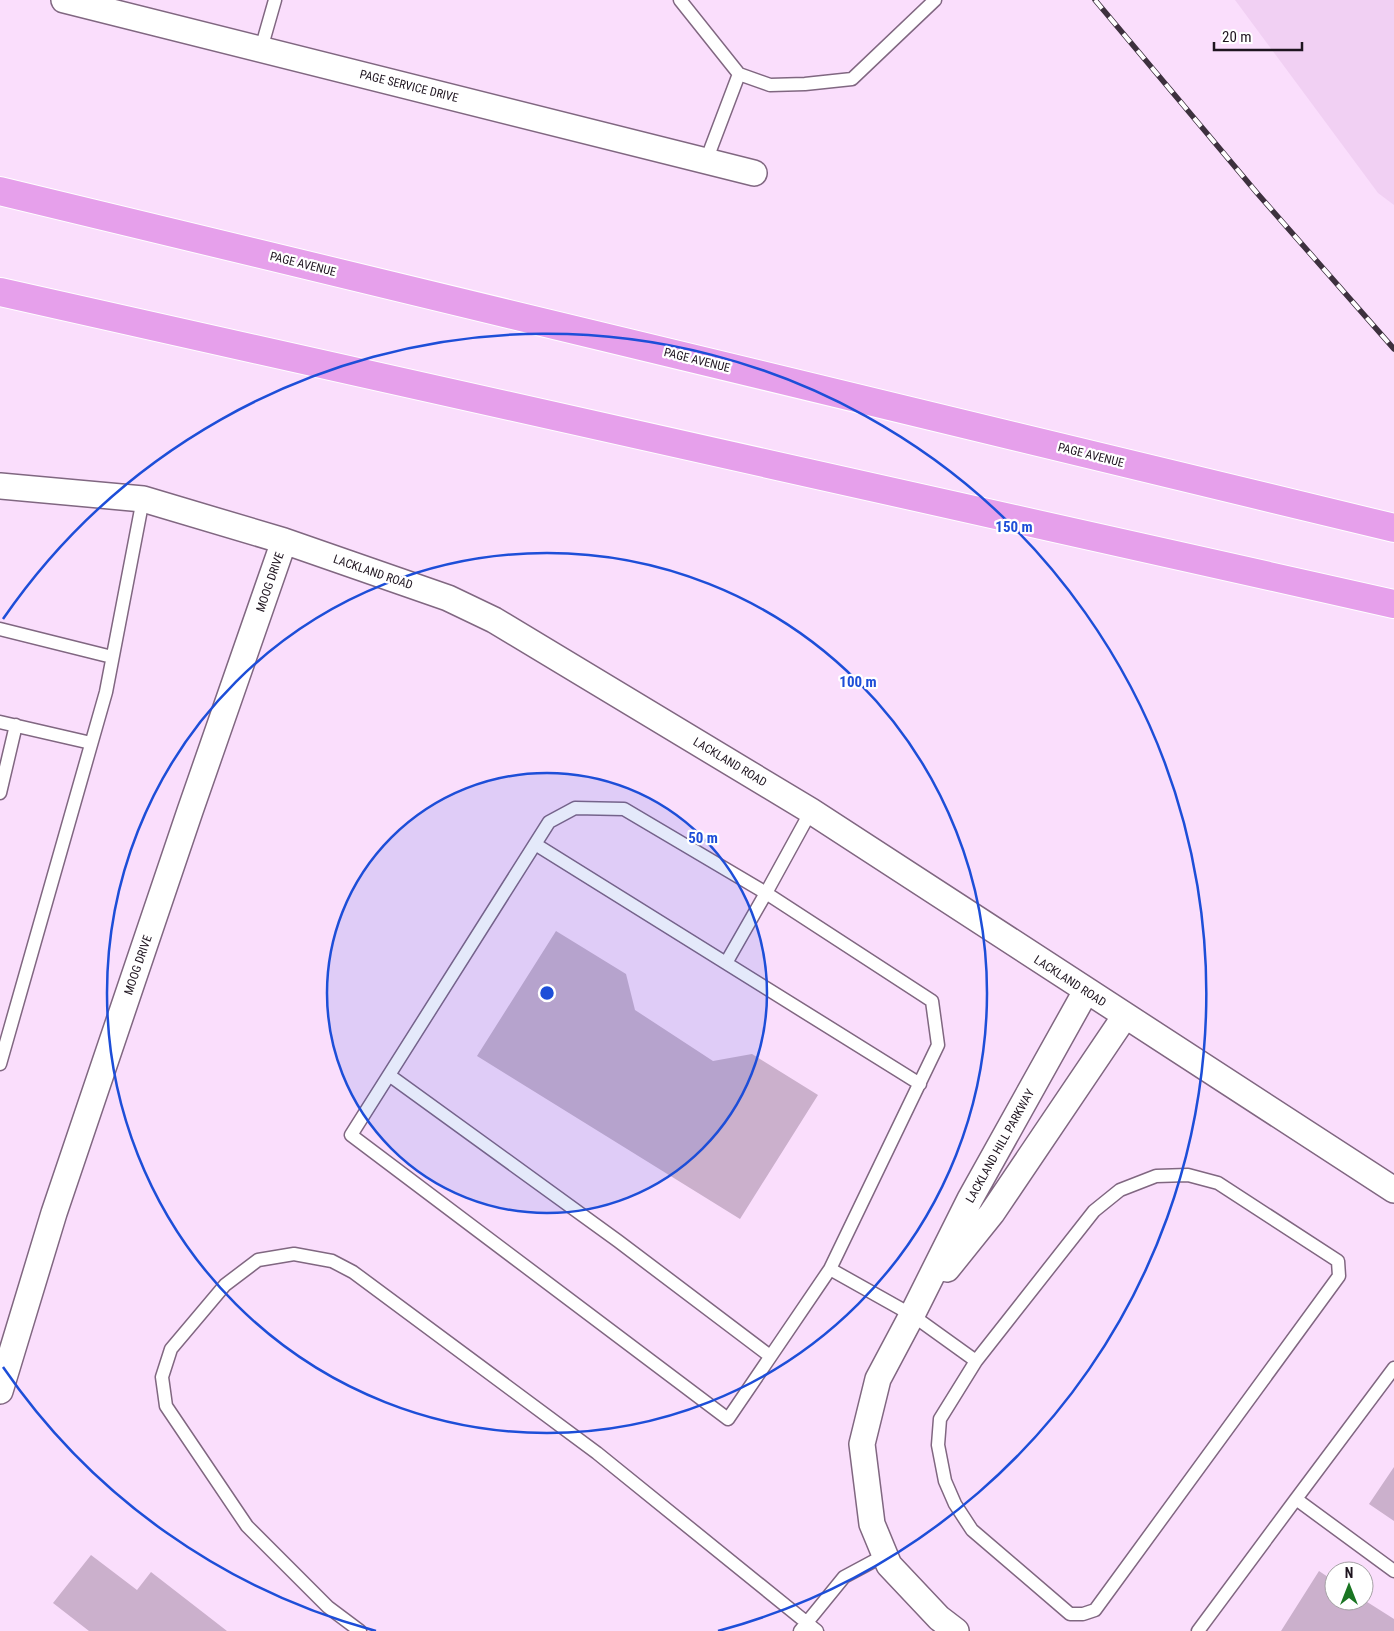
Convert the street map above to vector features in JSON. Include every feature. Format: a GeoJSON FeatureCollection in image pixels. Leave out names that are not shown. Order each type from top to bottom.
{"type":"FeatureCollection","features":[{"type":"Feature","properties":{"kind":"highway","name":"PAGE AVENUE"},"geometry":{"type":"LineString","coordinates":[[0,191],[1394,528]]}},
{"type":"Feature","properties":{"kind":"highway"},"geometry":{"type":"LineString","coordinates":[[0,292],[1394,604]]}},
{"type":"Feature","properties":{"kind":"street","name":"PAGE SERVICE DRIVE"},"geometry":{"type":"LineString","coordinates":[[64,0],[754,173]]}},
{"type":"Feature","properties":{"kind":"street","name":"LACKLAND ROAD"},"geometry":{"type":"LineString","coordinates":[[0,486],[144,499],[284,541],[448,598],[494,620],[811,811],[1394,1190]]}},
{"type":"Feature","properties":{"kind":"street","name":"MOOG DRIVE"},"geometry":{"type":"LineString","coordinates":[[0,1391],[63,1185],[284,541]]}},
{"type":"Feature","properties":{"kind":"street","name":"LACKLAND HILL PARKWAY"},"geometry":{"type":"LineString","coordinates":[[956,1631],[939,1618],[890,1565],[872,1524],[862,1444],[878,1379],[915,1310],[970,1199],[1086,991]]}},
{"type":"Feature","properties":{"kind":"street","name":"LACKLAND HILL PARKWAY"},"geometry":{"type":"LineString","coordinates":[[915,1310],[992,1213],[1125,1016]]}},
{"type":"Feature","properties":{"kind":"lane"},"geometry":{"type":"LineString","coordinates":[[260,49],[274,0]]}},
{"type":"Feature","properties":{"kind":"lane"},"geometry":{"type":"LineString","coordinates":[[680,0],[739,74],[770,85],[805,84],[852,79],[935,0]]}},
{"type":"Feature","properties":{"kind":"lane"},"geometry":{"type":"LineString","coordinates":[[706,161],[739,74]]}},
{"type":"Feature","properties":{"kind":"lane"},"geometry":{"type":"LineString","coordinates":[[0,1064],[5,1030],[106,692],[144,499]]}},
{"type":"Feature","properties":{"kind":"lane"},"geometry":{"type":"LineString","coordinates":[[0,630],[112,657]]}},
{"type":"Feature","properties":{"kind":"lane"},"geometry":{"type":"LineString","coordinates":[[0,722],[92,743]]}},
{"type":"Feature","properties":{"kind":"lane"},"geometry":{"type":"LineString","coordinates":[[0,793],[16,725]]}},
{"type":"Feature","properties":{"kind":"lane"},"geometry":{"type":"LineString","coordinates":[[575,808],[624,809],[766,893],[932,1001],[938,1045],[830,1269],[728,1419],[351,1136],[549,822],[575,808]]}},
{"type":"Feature","properties":{"kind":"lane"},"geometry":{"type":"LineString","coordinates":[[726,963],[811,811]]}},
{"type":"Feature","properties":{"kind":"lane"},"geometry":{"type":"LineString","coordinates":[[535,844],[920,1084]]}},
{"type":"Feature","properties":{"kind":"lane"},"geometry":{"type":"LineString","coordinates":[[389,1075],[618,1241],[770,1356]]}},
{"type":"Feature","properties":{"kind":"lane"},"geometry":{"type":"LineString","coordinates":[[1188,1174],[1218,1183],[1338,1261],[1339,1276],[1095,1610],[1083,1614],[1070,1614],[972,1530],[955,1504],[944,1481],[938,1446],[940,1419],[976,1361],[1094,1211],[1120,1190],[1156,1176],[1188,1174]]}},
{"type":"Feature","properties":{"kind":"lane"},"geometry":{"type":"LineString","coordinates":[[360,1631],[328,1607],[247,1526],[166,1406],[162,1377],[171,1349],[225,1285],[258,1260],[294,1254],[332,1261],[353,1272],[597,1453],[803,1627],[818,1631]]}},
{"type":"Feature","properties":{"kind":"lane"},"geometry":{"type":"LineString","coordinates":[[830,1269],[915,1310],[976,1361]]}},
{"type":"Feature","properties":{"kind":"lane"},"geometry":{"type":"LineString","coordinates":[[1198,1631],[1394,1368]]}},
{"type":"Feature","properties":{"kind":"lane"},"geometry":{"type":"LineString","coordinates":[[1296,1499],[1394,1571]]}},
{"type":"Feature","properties":{"kind":"lane"},"geometry":{"type":"LineString","coordinates":[[803,1627],[844,1577],[885,1555]]}},
{"type":"Feature","properties":{"kind":"shaded area"},"geometry":{"type":"Polygon","coordinates":[[[1235,0],[1394,0],[1394,205],[1378,193],[1235,0]]]}},
{"type":"Feature","properties":{"kind":"building"},"geometry":{"type":"Polygon","coordinates":[[[556,931],[626,974],[635,1010],[713,1061],[752,1054],[818,1095],[740,1219],[477,1056],[556,931]]]}},
{"type":"Feature","properties":{"kind":"building"},"geometry":{"type":"Polygon","coordinates":[[[1394,1467],[1394,1521],[1369,1504],[1394,1467]]]}},
{"type":"Feature","properties":{"kind":"building"},"geometry":{"type":"Polygon","coordinates":[[[91,1555],[137,1590],[151,1572],[227,1631],[89,1631],[53,1603],[91,1555]]]}},
{"type":"Feature","properties":{"kind":"building"},"geometry":{"type":"Polygon","coordinates":[[[1319,1571],[1324,1574],[1324,1611],[1374,1611],[1374,1606],[1394,1619],[1394,1631],[1281,1631],[1319,1571]]]}},
{"type":"Feature","properties":{"kind":"railway"},"geometry":{"type":"LineString","coordinates":[[1095,0],[1257,193],[1394,349]]}}]}
